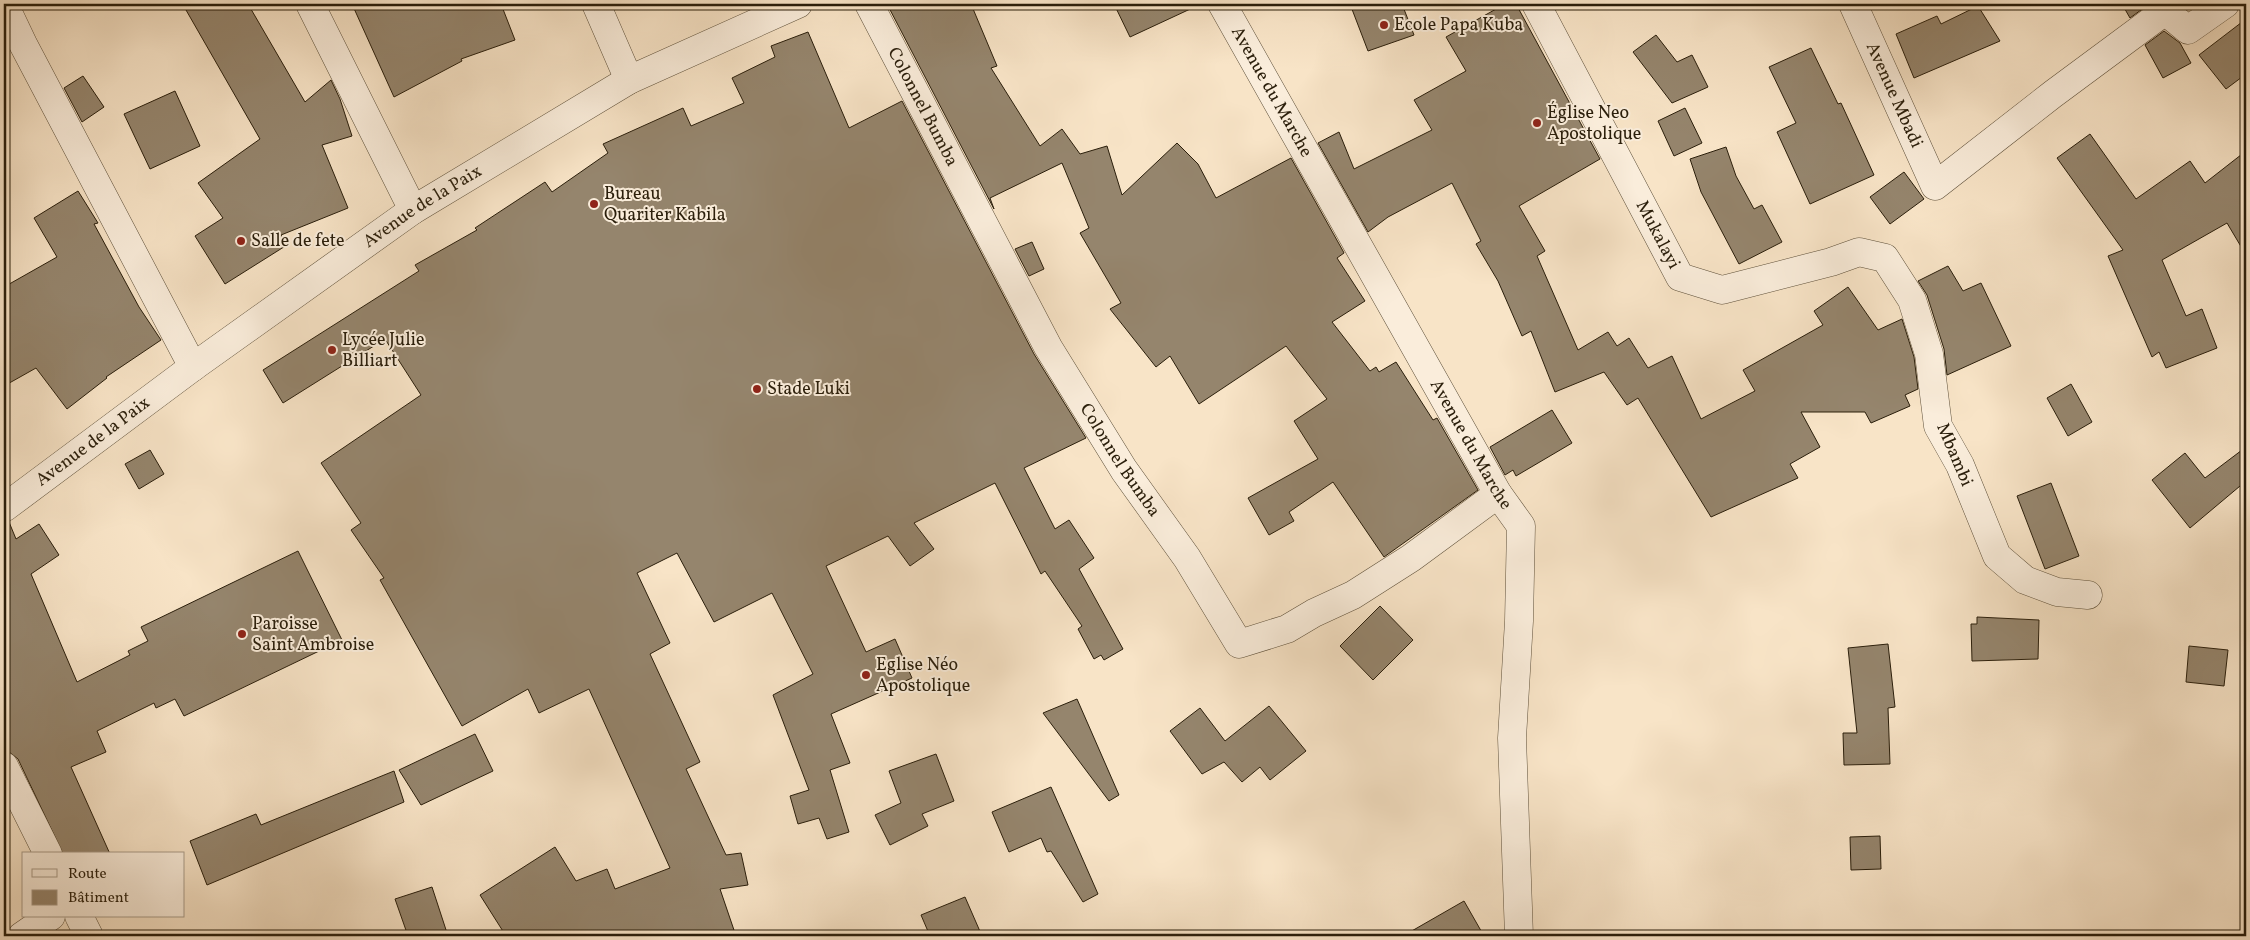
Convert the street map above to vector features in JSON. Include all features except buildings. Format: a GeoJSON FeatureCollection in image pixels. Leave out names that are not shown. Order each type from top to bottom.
{"type":"FeatureCollection","features":[{"type":"Feature","properties":{"kind":"street"},"geometry":{"type":"LineString","coordinates":[[4,4],[23,44],[193,367]]}},
{"type":"Feature","properties":{"kind":"street"},"geometry":{"type":"LineString","coordinates":[[310,4],[413,210]]}},
{"type":"Feature","properties":{"kind":"street"},"geometry":{"type":"LineString","coordinates":[[596,4],[629,80]]}},
{"type":"Feature","properties":{"kind":"street","name":"Avenue de la Paix"},"geometry":{"type":"LineString","coordinates":[[4,508],[193,367],[413,210],[629,80],[798,4]]}},
{"type":"Feature","properties":{"kind":"street","name":"Colonnel Bumba"},"geometry":{"type":"LineString","coordinates":[[869,4],[1048,347],[1124,470],[1187,558],[1239,644],[1287,629],[1314,613],[1353,595],[1412,558],[1498,494]]}},
{"type":"Feature","properties":{"kind":"street","name":"Avenue du Marche"},"geometry":{"type":"LineString","coordinates":[[1222,4],[1498,494],[1521,526],[1519,621],[1512,738],[1519,936]]}},
{"type":"Feature","properties":{"kind":"street","name":"Mukalayi"},"geometry":{"type":"LineString","coordinates":[[1536,4],[1680,277],[1722,290],[1831,262],[1859,252],[1886,258]]}},
{"type":"Feature","properties":{"kind":"street","name":"Avenue Mbadi"},"geometry":{"type":"LineString","coordinates":[[1853,4],[1935,186],[2162,7]]}},
{"type":"Feature","properties":{"kind":"street"},"geometry":{"type":"LineString","coordinates":[[2162,7],[2188,30],[2226,4]]}},
{"type":"Feature","properties":{"kind":"street","name":"Mbambi"},"geometry":{"type":"LineString","coordinates":[[1886,258],[1912,300],[1929,354],[1938,426],[1960,465],[1997,556],[2025,580],[2057,592],[2088,595]]}},
{"type":"Feature","properties":{"kind":"street"},"geometry":{"type":"LineString","coordinates":[[4,766],[47,852]]}},
{"type":"Feature","properties":{"kind":"street"},"geometry":{"type":"LineString","coordinates":[[22,936],[47,918]]}},
{"type":"Feature","properties":{"kind":"street"},"geometry":{"type":"LineString","coordinates":[[80,918],[89,936]]}},
{"type":"Feature","properties":{"kind":"place","name":"Ecole Papa Kuba"},"geometry":{"type":"Point","coordinates":[1384,25]}},
{"type":"Feature","properties":{"kind":"place","name":"Église Neo Apostolique"},"geometry":{"type":"Point","coordinates":[1537,123]}},
{"type":"Feature","properties":{"kind":"place","name":"Bureau Quariter Kabila"},"geometry":{"type":"Point","coordinates":[594,204]}},
{"type":"Feature","properties":{"kind":"place","name":"Salle de fete"},"geometry":{"type":"Point","coordinates":[241,241]}},
{"type":"Feature","properties":{"kind":"place","name":"Lycée Julie Billiart"},"geometry":{"type":"Point","coordinates":[332,350]}},
{"type":"Feature","properties":{"kind":"place","name":"Stade Luki"},"geometry":{"type":"Point","coordinates":[757,389]}},
{"type":"Feature","properties":{"kind":"place","name":"Paroisse Saint Ambroise"},"geometry":{"type":"Point","coordinates":[242,634]}},
{"type":"Feature","properties":{"kind":"place","name":"Eglise Néo Apostolique"},"geometry":{"type":"Point","coordinates":[866,675]}}]}
